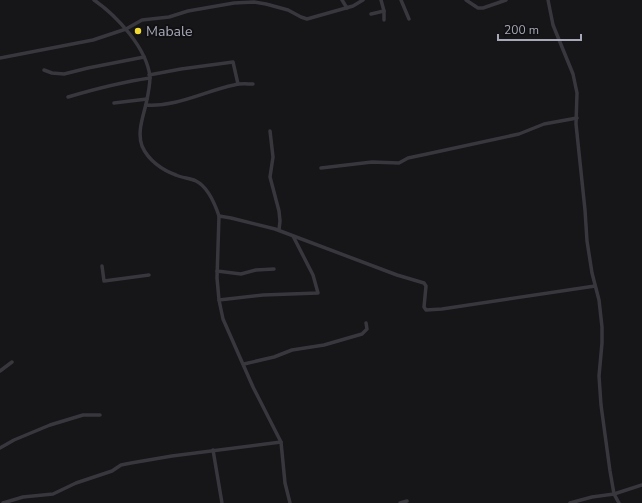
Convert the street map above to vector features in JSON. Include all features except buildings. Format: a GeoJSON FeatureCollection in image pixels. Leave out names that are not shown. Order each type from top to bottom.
{"type":"FeatureCollection","features":[{"type":"Feature","properties":{"kind":"street"},"geometry":{"type":"LineString","coordinates":[[94,0],[126,29],[144,57],[150,76],[140,134],[142,145],[146,153],[155,163],[165,170],[197,182],[204,187],[214,203],[219,216],[217,272],[219,300],[223,319],[253,387],[281,442],[285,483],[290,503]]}},
{"type":"Feature","properties":{"kind":"street"},"geometry":{"type":"LineString","coordinates":[[342,0],[348,8]]}},
{"type":"Feature","properties":{"kind":"street"},"geometry":{"type":"LineString","coordinates":[[0,58],[93,40],[126,29],[142,20],[169,17],[195,10],[238,2],[266,4],[288,10],[305,19],[348,8],[363,0]]}},
{"type":"Feature","properties":{"kind":"street"},"geometry":{"type":"LineString","coordinates":[[381,0],[384,11],[384,20]]}},
{"type":"Feature","properties":{"kind":"street"},"geometry":{"type":"LineString","coordinates":[[401,0],[409,19]]}},
{"type":"Feature","properties":{"kind":"street"},"geometry":{"type":"LineString","coordinates":[[466,0],[478,8],[483,8],[506,0]]}},
{"type":"Feature","properties":{"kind":"street"},"geometry":{"type":"LineString","coordinates":[[548,0],[553,25],[573,74],[577,93],[576,118],[587,241],[599,300],[602,327],[599,376],[601,404],[614,494],[619,503]]}},
{"type":"Feature","properties":{"kind":"street"},"geometry":{"type":"LineString","coordinates":[[370,14],[384,11]]}},
{"type":"Feature","properties":{"kind":"street"},"geometry":{"type":"LineString","coordinates":[[44,70],[52,73],[64,74],[144,57]]}},
{"type":"Feature","properties":{"kind":"street"},"geometry":{"type":"LineString","coordinates":[[68,97],[103,87],[116,85],[122,82],[181,69],[233,62],[238,84]]}},
{"type":"Feature","properties":{"kind":"street"},"geometry":{"type":"LineString","coordinates":[[146,105],[172,103],[238,84],[253,84]]}},
{"type":"Feature","properties":{"kind":"street"},"geometry":{"type":"LineString","coordinates":[[114,103],[147,99]]}},
{"type":"Feature","properties":{"kind":"street"},"geometry":{"type":"LineString","coordinates":[[321,168],[372,162],[399,163],[408,158],[519,134],[544,124],[576,118]]}},
{"type":"Feature","properties":{"kind":"street"},"geometry":{"type":"LineString","coordinates":[[270,131],[273,157],[270,177],[279,211],[279,230]]}},
{"type":"Feature","properties":{"kind":"street"},"geometry":{"type":"LineString","coordinates":[[219,216],[279,230],[397,275],[425,284],[424,306],[426,310],[442,309],[595,286]]}},
{"type":"Feature","properties":{"kind":"street"},"geometry":{"type":"LineString","coordinates":[[219,300],[263,294],[318,293],[313,275],[292,235]]}},
{"type":"Feature","properties":{"kind":"street"},"geometry":{"type":"LineString","coordinates":[[102,266],[104,281],[149,275]]}},
{"type":"Feature","properties":{"kind":"street"},"geometry":{"type":"LineString","coordinates":[[217,272],[241,274],[256,270],[274,269]]}},
{"type":"Feature","properties":{"kind":"street"},"geometry":{"type":"LineString","coordinates":[[244,364],[274,357],[292,350],[324,346],[362,334],[367,329],[366,323]]}},
{"type":"Feature","properties":{"kind":"street"},"geometry":{"type":"LineString","coordinates":[[0,371],[12,362]]}},
{"type":"Feature","properties":{"kind":"street"},"geometry":{"type":"LineString","coordinates":[[0,448],[14,440],[50,425],[84,415],[100,415]]}},
{"type":"Feature","properties":{"kind":"street"},"geometry":{"type":"LineString","coordinates":[[4,503],[23,497],[53,494],[76,483],[131,463],[213,450],[281,442]]}},
{"type":"Feature","properties":{"kind":"street"},"geometry":{"type":"LineString","coordinates":[[213,450],[222,503]]}},
{"type":"Feature","properties":{"kind":"street"},"geometry":{"type":"LineString","coordinates":[[570,503],[596,496],[614,494],[642,485]]}},
{"type":"Feature","properties":{"kind":"street"},"geometry":{"type":"LineString","coordinates":[[400,503],[407,501]]}},
{"type":"Feature","properties":{"kind":"place","name":"Mabale"},"geometry":{"type":"Point","coordinates":[138,31]}}]}
